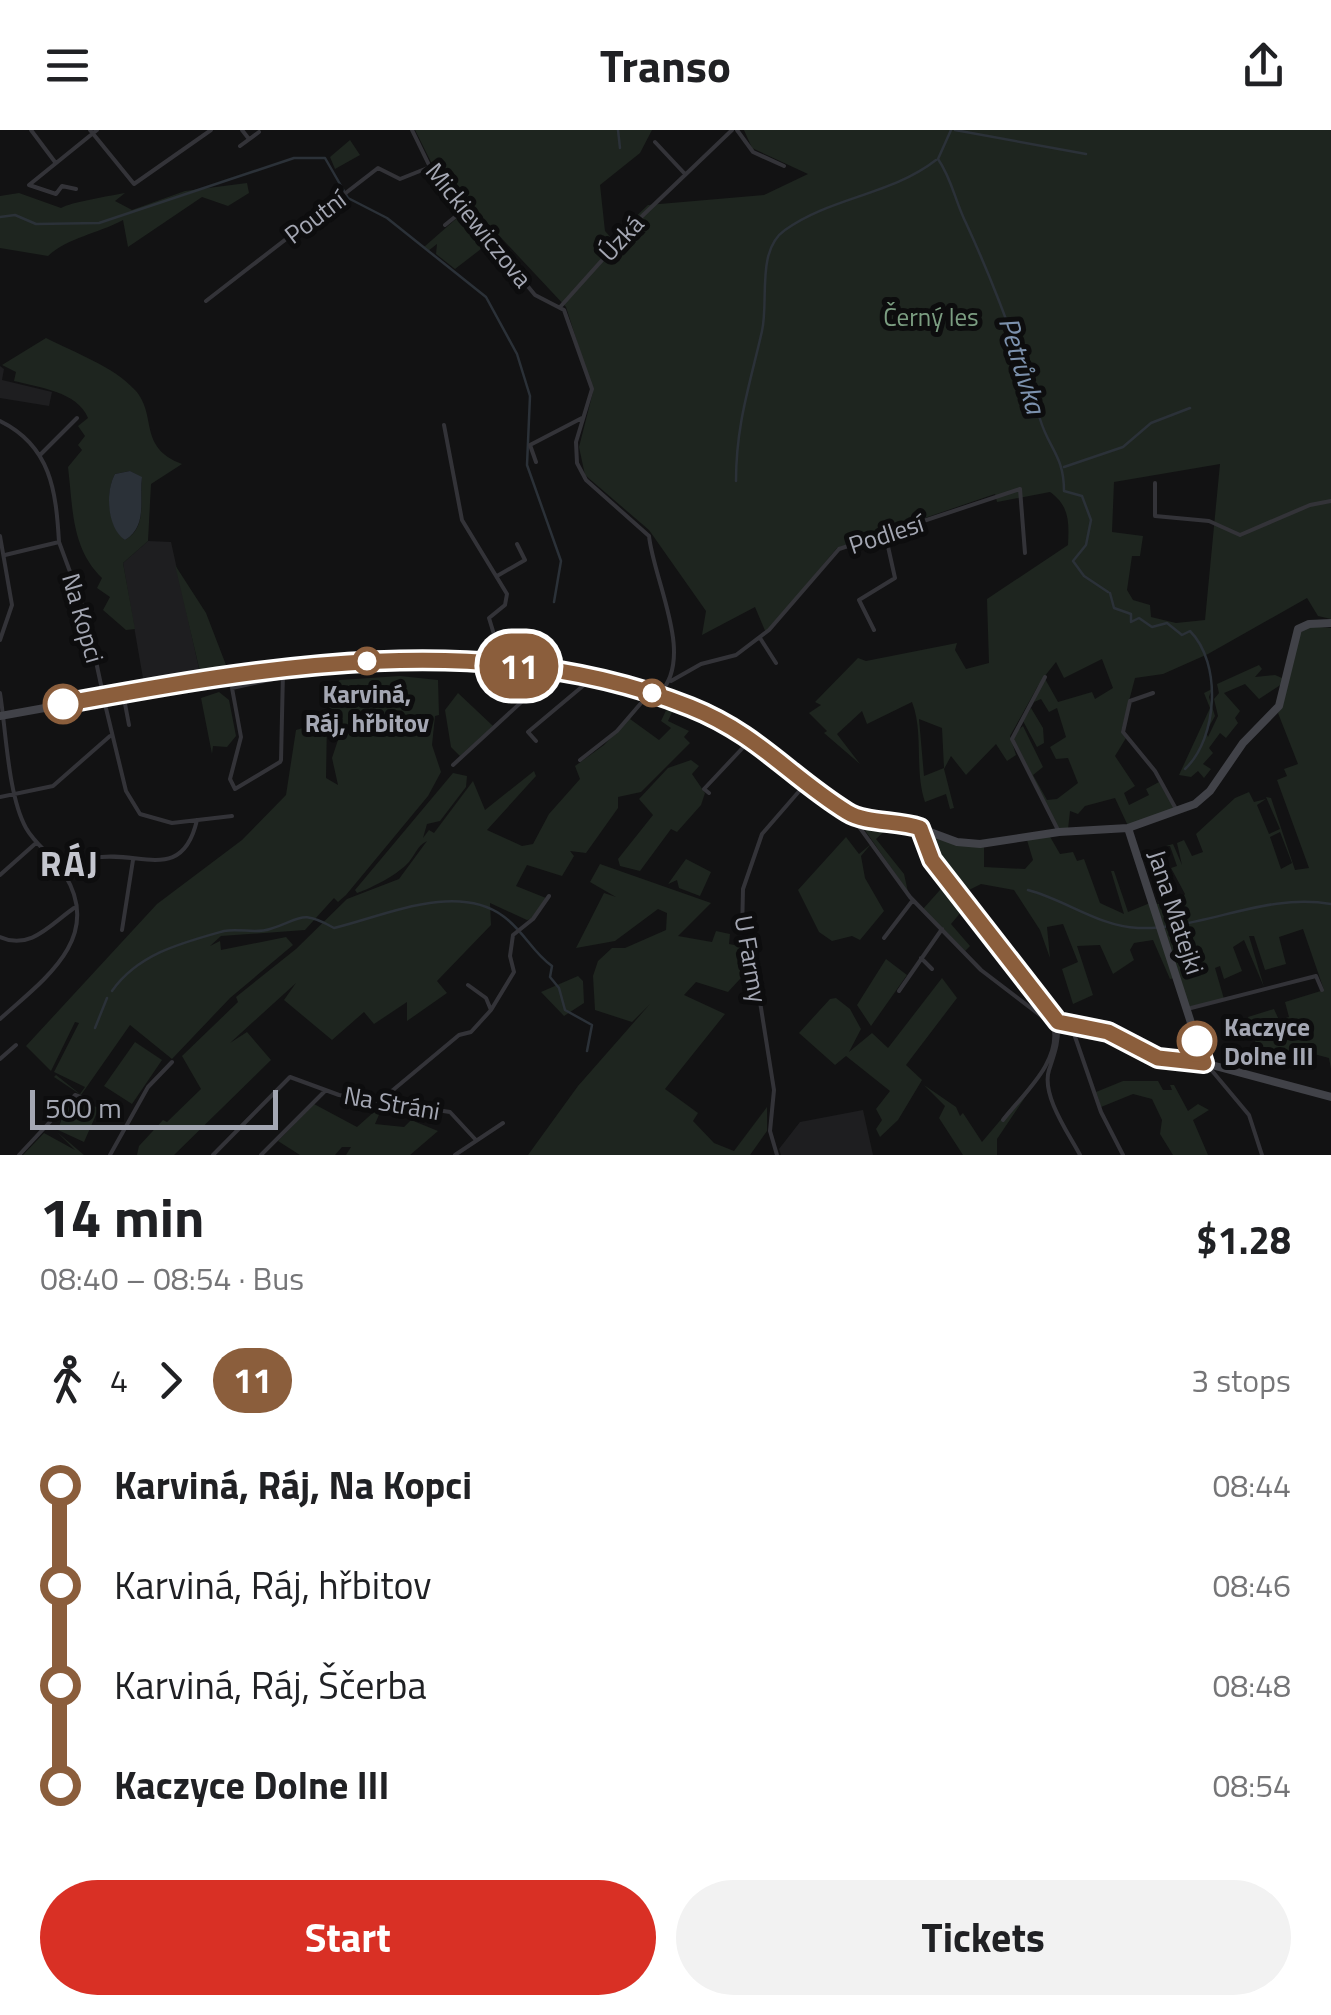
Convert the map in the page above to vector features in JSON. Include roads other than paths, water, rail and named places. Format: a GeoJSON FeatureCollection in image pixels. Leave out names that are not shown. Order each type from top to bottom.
{"type":"FeatureCollection","features":[{"type":"Feature","properties":{"kind":"street"},"geometry":{"type":"LineString","coordinates":[[31,130],[55,162]]}},
{"type":"Feature","properties":{"kind":"street"},"geometry":{"type":"LineString","coordinates":[[76,190],[62,186],[56,194],[30,188],[30,182],[93,131],[134,184],[212,130]]}},
{"type":"Feature","properties":{"kind":"street"},"geometry":{"type":"LineString","coordinates":[[242,130],[249,139]]}},
{"type":"Feature","properties":{"kind":"street","name":"Mickiewiczova"},"geometry":{"type":"LineString","coordinates":[[412,130],[430,167],[536,295],[561,306]]}},
{"type":"Feature","properties":{"kind":"street","name":"Úzká"},"geometry":{"type":"LineString","coordinates":[[561,306],[618,240],[735,130],[753,152],[784,166]]}},
{"type":"Feature","properties":{"kind":"street"},"geometry":{"type":"LineString","coordinates":[[240,146],[260,132]]}},
{"type":"Feature","properties":{"kind":"street"},"geometry":{"type":"LineString","coordinates":[[655,142],[686,174]]}},
{"type":"Feature","properties":{"kind":"street","name":"Poutní"},"geometry":{"type":"LineString","coordinates":[[206,302],[378,168],[400,179],[430,167]]}},
{"type":"Feature","properties":{"kind":"street"},"geometry":{"type":"LineString","coordinates":[[444,226],[466,208]]}},
{"type":"Feature","properties":{"kind":"street"},"geometry":{"type":"LineString","coordinates":[[561,306],[592,389],[576,456],[582,475],[650,536],[652,570],[674,649],[671,681],[610,738],[580,760]]}},
{"type":"Feature","properties":{"kind":"street"},"geometry":{"type":"LineString","coordinates":[[0,421],[19,432],[40,454],[77,418]]}},
{"type":"Feature","properties":{"kind":"street"},"geometry":{"type":"LineString","coordinates":[[536,462],[530,445],[582,418]]}},
{"type":"Feature","properties":{"kind":"street"},"geometry":{"type":"LineString","coordinates":[[444,425],[462,520],[507,599],[489,618],[503,664]]}},
{"type":"Feature","properties":{"kind":"street","name":"Na Kopci"},"geometry":{"type":"LineString","coordinates":[[40,454],[53,479],[59,542],[86,614],[111,736],[135,810],[155,822],[197,820]]}},
{"type":"Feature","properties":{"kind":"street"},"geometry":{"type":"LineString","coordinates":[[1155,483],[1155,516],[1209,521],[1240,535],[1310,505],[1331,502]]}},
{"type":"Feature","properties":{"kind":"street","name":"Podlesí"},"geometry":{"type":"LineString","coordinates":[[671,681],[702,664],[736,656],[759,637],[832,554],[885,533],[1020,489],[1025,554]]}},
{"type":"Feature","properties":{"kind":"street"},"geometry":{"type":"LineString","coordinates":[[874,630],[859,600],[894,578],[885,533]]}},
{"type":"Feature","properties":{"kind":"street"},"geometry":{"type":"LineString","coordinates":[[0,536],[12,616],[0,640]]}},
{"type":"Feature","properties":{"kind":"street","name":"Na Kopci"},"geometry":{"type":"LineString","coordinates":[[5,555],[59,542]]}},
{"type":"Feature","properties":{"kind":"street"},"geometry":{"type":"LineString","coordinates":[[497,576],[524,560],[516,544]]}},
{"type":"Feature","properties":{"kind":"street"},"geometry":{"type":"LineString","coordinates":[[856,816],[920,828],[973,844],[1059,832],[1128,828],[1178,814],[1210,791],[1242,743],[1279,706],[1298,629],[1309,624],[1331,624]]}},
{"type":"Feature","properties":{"kind":"street"},"geometry":{"type":"LineString","coordinates":[[759,637],[776,663]]}},
{"type":"Feature","properties":{"kind":"street"},"geometry":{"type":"LineString","coordinates":[[2,715],[123,693],[382,660],[503,664],[553,673],[654,694],[731,724],[856,816],[912,900],[981,970],[1053,1024],[1056,1041],[1049,1061],[1003,1120]]}},
{"type":"Feature","properties":{"kind":"street"},"geometry":{"type":"LineString","coordinates":[[283,672],[280,760],[240,789],[231,785],[240,738],[232,689],[283,672]]}},
{"type":"Feature","properties":{"kind":"street"},"geometry":{"type":"LineString","coordinates":[[453,765],[553,673]]}},
{"type":"Feature","properties":{"kind":"street"},"geometry":{"type":"LineString","coordinates":[[1044,676],[1012,740],[1059,832]]}},
{"type":"Feature","properties":{"kind":"street"},"geometry":{"type":"LineString","coordinates":[[536,741],[528,732],[590,680]]}},
{"type":"Feature","properties":{"kind":"street"},"geometry":{"type":"LineString","coordinates":[[0,693],[24,827],[68,878],[74,908],[71,950],[0,1019]]}},
{"type":"Feature","properties":{"kind":"street"},"geometry":{"type":"LineString","coordinates":[[123,693],[129,725]]}},
{"type":"Feature","properties":{"kind":"street"},"geometry":{"type":"LineString","coordinates":[[1153,693],[1130,701],[1123,732],[1155,772],[1178,814]]}},
{"type":"Feature","properties":{"kind":"street"},"geometry":{"type":"LineString","coordinates":[[0,797],[63,780],[111,736]]}},
{"type":"Feature","properties":{"kind":"street"},"geometry":{"type":"LineString","coordinates":[[709,793],[704,789],[752,738]]}},
{"type":"Feature","properties":{"kind":"street","name":"U Farmy"},"geometry":{"type":"LineString","coordinates":[[777,1155],[770,1131],[774,1090],[758,989],[742,932],[743,889],[762,834],[808,780]]}},
{"type":"Feature","properties":{"kind":"street"},"geometry":{"type":"LineString","coordinates":[[68,878],[94,858],[163,859],[184,851],[197,820],[232,816]]}},
{"type":"Feature","properties":{"kind":"street"},"geometry":{"type":"LineString","coordinates":[[920,828],[932,860],[1058,1022],[1058,1052],[1049,1081],[1060,1117],[1080,1155]]}},
{"type":"Feature","properties":{"kind":"street","name":"Jana Matejki"},"geometry":{"type":"LineString","coordinates":[[1128,828],[1206,1064]]}},
{"type":"Feature","properties":{"kind":"street"},"geometry":{"type":"LineString","coordinates":[[0,875],[36,842]]}},
{"type":"Feature","properties":{"kind":"street"},"geometry":{"type":"LineString","coordinates":[[122,930],[133,860]]}},
{"type":"Feature","properties":{"kind":"street"},"geometry":{"type":"LineString","coordinates":[[381,1100],[459,1035],[471,1032],[491,1010],[514,972],[510,956],[513,935],[534,919],[549,896]]}},
{"type":"Feature","properties":{"kind":"street"},"geometry":{"type":"LineString","coordinates":[[884,938],[912,900]]}},
{"type":"Feature","properties":{"kind":"street"},"geometry":{"type":"LineString","coordinates":[[0,938],[14,942],[36,936],[74,908]]}},
{"type":"Feature","properties":{"kind":"street"},"geometry":{"type":"LineString","coordinates":[[898,991],[942,929]]}},
{"type":"Feature","properties":{"kind":"street"},"geometry":{"type":"LineString","coordinates":[[922,958],[932,968]]}},
{"type":"Feature","properties":{"kind":"street","name":"Jana Matejki"},"geometry":{"type":"LineString","coordinates":[[1187,1009],[1316,976],[1322,990]]}},
{"type":"Feature","properties":{"kind":"street"},"geometry":{"type":"LineString","coordinates":[[468,985],[486,998],[491,1010]]}},
{"type":"Feature","properties":{"kind":"street"},"geometry":{"type":"LineString","coordinates":[[2,1006],[15,1005]]}},
{"type":"Feature","properties":{"kind":"street"},"geometry":{"type":"LineString","coordinates":[[1058,1022],[1108,1032],[1158,1058],[1206,1064],[1331,1097]]}},
{"type":"Feature","properties":{"kind":"street"},"geometry":{"type":"LineString","coordinates":[[1070,1025],[1101,1112],[1123,1155]]}},
{"type":"Feature","properties":{"kind":"street"},"geometry":{"type":"LineString","coordinates":[[0,1060],[16,1045]]}},
{"type":"Feature","properties":{"kind":"street"},"geometry":{"type":"LineString","coordinates":[[110,1155],[148,1087],[172,1062]]}},
{"type":"Feature","properties":{"kind":"street"},"geometry":{"type":"LineString","coordinates":[[1206,1064],[1249,1114],[1262,1155]]}},
{"type":"Feature","properties":{"kind":"street","name":"Na Stráni"},"geometry":{"type":"LineString","coordinates":[[213,1155],[290,1077],[326,1090],[450,1112],[475,1139]]}},
{"type":"Feature","properties":{"kind":"street"},"geometry":{"type":"LineString","coordinates":[[261,1155],[326,1090]]}},
{"type":"Feature","properties":{"kind":"street"},"geometry":{"type":"LineString","coordinates":[[19,1155],[75,1095],[86,1099]]}},
{"type":"Feature","properties":{"kind":"street","name":"Na Stráni"},"geometry":{"type":"LineString","coordinates":[[456,1154],[503,1123]]}},
{"type":"Feature","properties":{"kind":"waterway"},"geometry":{"type":"LineString","coordinates":[[618,130],[620,148]]}},
{"type":"Feature","properties":{"kind":"waterway","name":"Petrůvka"},"geometry":{"type":"LineString","coordinates":[[951,130],[938,159],[1006,320],[1059,461],[1064,491],[1082,496],[1091,520],[1086,545],[1073,561],[1084,576],[1108,592]]}},
{"type":"Feature","properties":{"kind":"waterway"},"geometry":{"type":"LineString","coordinates":[[955,130],[1086,154]]}},
{"type":"Feature","properties":{"kind":"waterway"},"geometry":{"type":"LineString","coordinates":[[0,217],[15,215],[36,224],[99,223],[294,158],[325,158],[348,198],[387,218],[486,297],[517,354],[530,396],[527,465],[561,561],[554,602]]}},
{"type":"Feature","properties":{"kind":"waterway"},"geometry":{"type":"LineString","coordinates":[[736,481],[741,422],[764,319],[767,263],[776,239],[803,219],[900,181],[936,160]]}},
{"type":"Feature","properties":{"kind":"waterway"},"geometry":{"type":"LineString","coordinates":[[1064,467],[1123,447],[1151,423],[1190,408]]}},
{"type":"Feature","properties":{"kind":"waterway"},"geometry":{"type":"LineString","coordinates":[[1110,593],[1114,608],[1131,614],[1131,622],[1139,618],[1152,627],[1167,623],[1182,635],[1190,631],[1200,645],[1211,681],[1210,720],[1196,755],[1185,769]]}},
{"type":"Feature","properties":{"kind":"waterway"},"geometry":{"type":"LineString","coordinates":[[1028,890],[1109,923],[1138,928],[1186,923],[1282,903],[1331,904]]}},
{"type":"Feature","properties":{"kind":"waterway"},"geometry":{"type":"LineString","coordinates":[[112,991],[148,959],[224,931],[265,930],[307,917],[334,928],[420,905],[464,902],[503,916],[552,966],[550,977],[559,988],[565,1010],[592,1025],[587,1051]]}},
{"type":"Feature","properties":{"kind":"waterway"},"geometry":{"type":"LineString","coordinates":[[95,1028],[107,998]]}},
{"type":"Feature","properties":{"kind":"place","name":"Karviná, Ráj, hřbitov"},"geometry":{"type":"Point","coordinates":[367,661]}},
{"type":"Feature","properties":{"kind":"place","name":"Kaczyce Dolne III"},"geometry":{"type":"Point","coordinates":[1197,1041]}},
{"type":"Feature","properties":{"kind":"district","name":"RÁJ"},"geometry":{"type":"Point","coordinates":[70,863]}},
{"type":"Feature","properties":{"kind":"park label","name":"Černý les"},"geometry":{"type":"Point","coordinates":[931,317]}}]}
